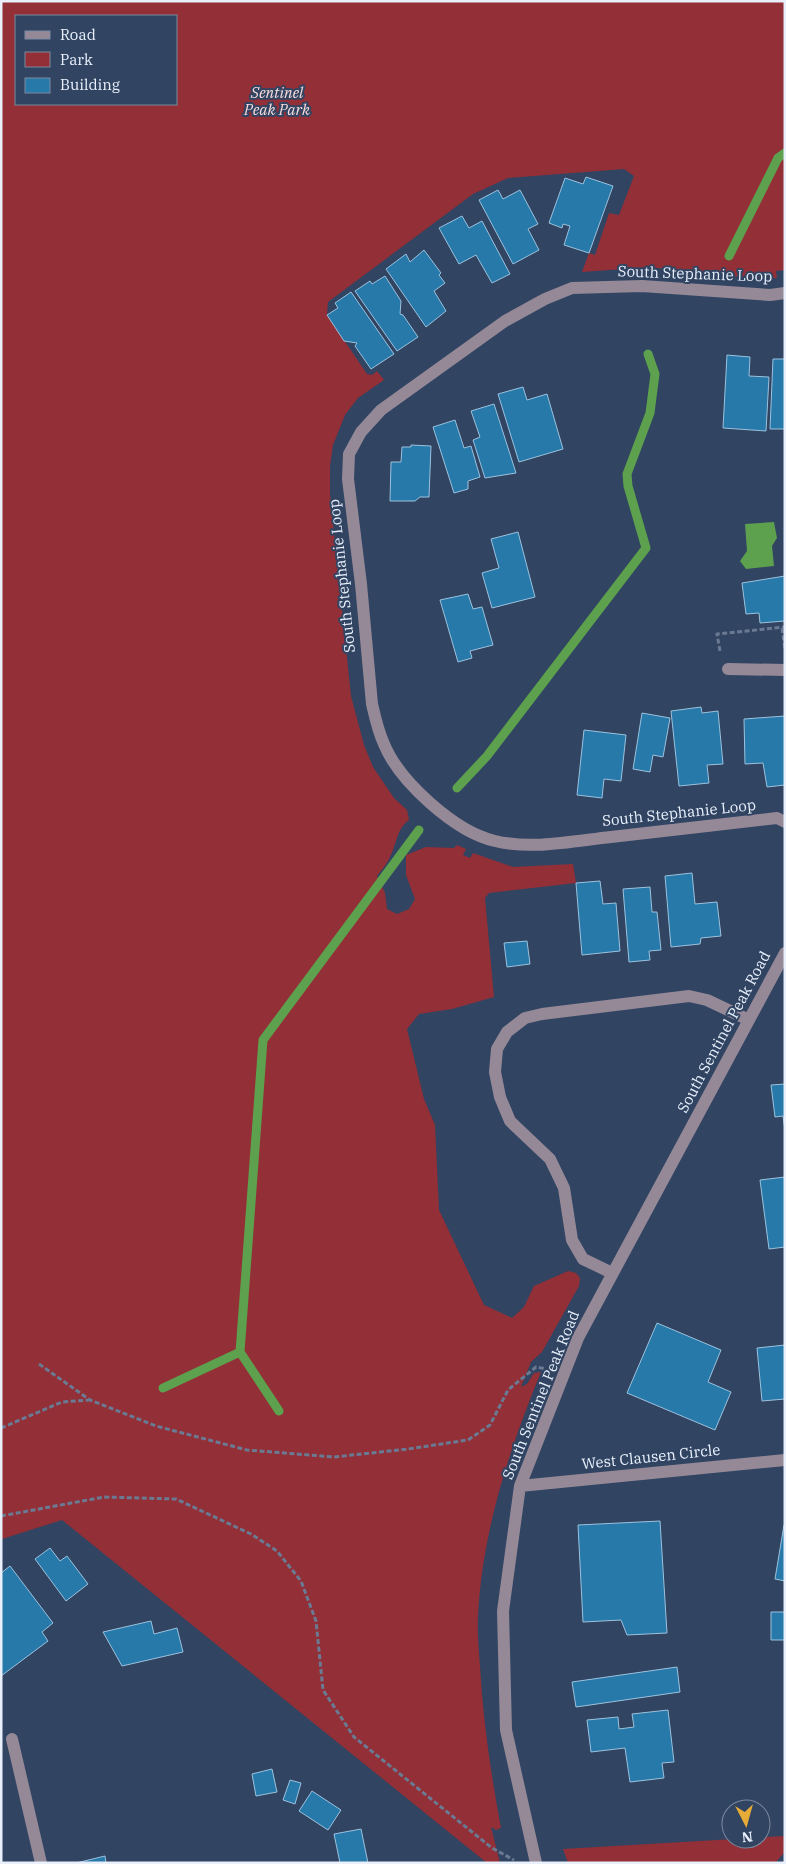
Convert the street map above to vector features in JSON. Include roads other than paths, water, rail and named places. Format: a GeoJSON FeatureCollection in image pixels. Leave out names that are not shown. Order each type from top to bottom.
{"type":"FeatureCollection","features":[{"type":"Feature","properties":{"kind":"street","name":"South Stephanie Loop"},"geometry":{"type":"LineString","coordinates":[[785,293],[770,295],[642,286],[572,288],[545,299],[504,321],[381,410],[361,432],[349,454],[348,479],[361,584],[372,704],[376,723],[384,744],[408,781],[451,818],[469,830],[493,841],[516,844],[554,843],[777,818],[785,822]]}},
{"type":"Feature","properties":{"kind":"street"},"geometry":{"type":"LineString","coordinates":[[728,669],[785,670]]}},
{"type":"Feature","properties":{"kind":"street","name":"South Sentinel Peak Road"},"geometry":{"type":"LineString","coordinates":[[536,1863],[506,1730],[503,1611],[520,1486],[578,1338],[785,953]]}},
{"type":"Feature","properties":{"kind":"street"},"geometry":{"type":"LineString","coordinates":[[612,1273],[583,1259],[572,1240],[564,1188],[550,1159],[510,1121],[500,1097],[495,1072],[497,1049],[507,1032],[524,1018],[542,1014],[689,996],[706,1000],[749,1020]]}},
{"type":"Feature","properties":{"kind":"street","name":"West Clausen Circle"},"geometry":{"type":"LineString","coordinates":[[520,1486],[785,1460]]}},
{"type":"Feature","properties":{"kind":"street"},"geometry":{"type":"LineString","coordinates":[[12,1739],[41,1863]]}},
{"type":"Feature","properties":{"kind":"waterway"},"geometry":{"type":"LineString","coordinates":[[729,256],[778,158],[785,153]]}},
{"type":"Feature","properties":{"kind":"waterway"},"geometry":{"type":"LineString","coordinates":[[457,788],[487,756],[646,548],[628,486],[627,474],[650,413],[655,374],[648,354]]}},
{"type":"Feature","properties":{"kind":"waterway"},"geometry":{"type":"LineString","coordinates":[[279,1411],[240,1352],[263,1040],[419,830]]}},
{"type":"Feature","properties":{"kind":"waterway"},"geometry":{"type":"LineString","coordinates":[[163,1388],[240,1352]]}},
{"type":"Feature","properties":{"kind":"park label","name":"Sentinel Peak Park"},"geometry":{"type":"Point","coordinates":[277,102]}}]}
